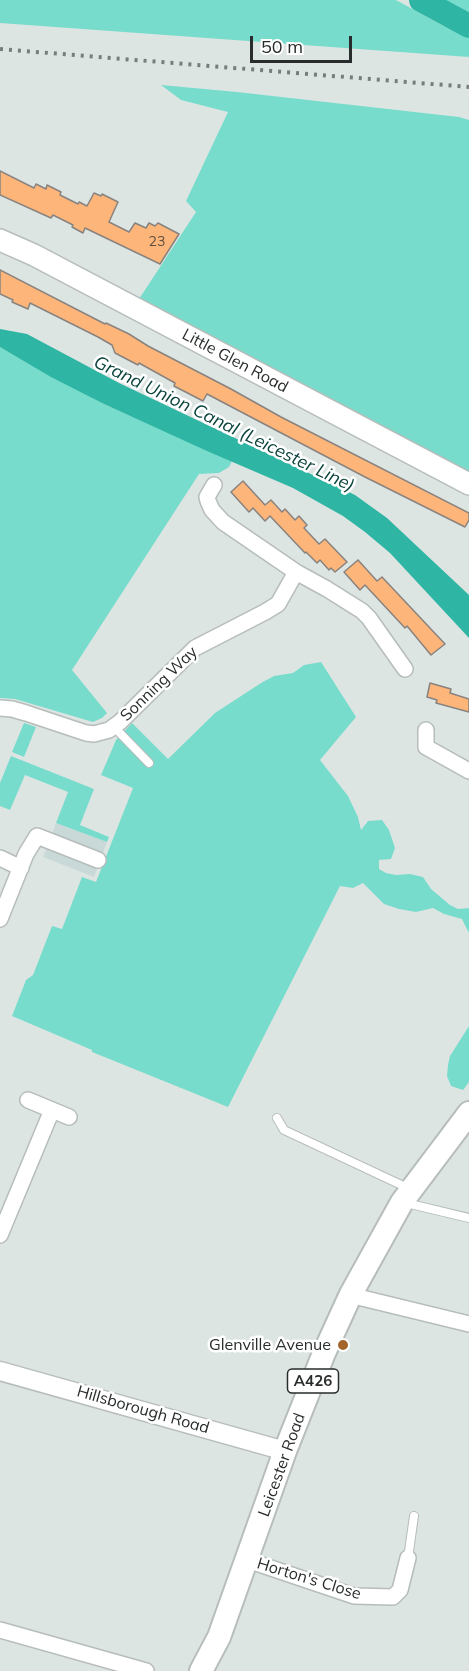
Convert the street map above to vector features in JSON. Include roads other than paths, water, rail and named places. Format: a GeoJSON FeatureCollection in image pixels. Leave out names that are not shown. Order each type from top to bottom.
{"type":"FeatureCollection","features":[{"type":"Feature","properties":{"kind":"main road","name":"Little Glen Road"},"geometry":{"type":"LineString","coordinates":[[0,240],[55,266],[469,484]]}},
{"type":"Feature","properties":{"kind":"main road","name":"Leicester Road"},"geometry":{"type":"LineString","coordinates":[[201,1671],[219,1637],[285,1451],[324,1353],[351,1294],[406,1196],[469,1113]]}},
{"type":"Feature","properties":{"kind":"street"},"geometry":{"type":"LineString","coordinates":[[214,485],[207,497],[212,510],[223,522],[296,572],[362,611],[405,669]]}},
{"type":"Feature","properties":{"kind":"street","name":"Sonning Way"},"geometry":{"type":"LineString","coordinates":[[0,708],[26,712],[86,733],[101,732],[114,727],[195,648],[278,604],[296,572]]}},
{"type":"Feature","properties":{"kind":"street"},"geometry":{"type":"LineString","coordinates":[[426,730],[426,747],[469,771]]}},
{"type":"Feature","properties":{"kind":"street"},"geometry":{"type":"LineString","coordinates":[[0,919],[28,849],[36,836],[98,860]]}},
{"type":"Feature","properties":{"kind":"street"},"geometry":{"type":"LineString","coordinates":[[0,858],[21,868]]}},
{"type":"Feature","properties":{"kind":"street"},"geometry":{"type":"LineString","coordinates":[[28,1100],[69,1118]]}},
{"type":"Feature","properties":{"kind":"street"},"geometry":{"type":"LineString","coordinates":[[0,1235],[52,1110]]}},
{"type":"Feature","properties":{"kind":"street"},"geometry":{"type":"LineString","coordinates":[[351,1294],[469,1324]]}},
{"type":"Feature","properties":{"kind":"street","name":"Hillsborough Road"},"geometry":{"type":"LineString","coordinates":[[0,1371],[285,1451]]}},
{"type":"Feature","properties":{"kind":"street","name":"Horton's Close"},"geometry":{"type":"LineString","coordinates":[[248,1560],[354,1596],[393,1598],[400,1590],[408,1558]]}},
{"type":"Feature","properties":{"kind":"street"},"geometry":{"type":"LineString","coordinates":[[0,1630],[146,1671]]}},
{"type":"Feature","properties":{"kind":"lane"},"geometry":{"type":"LineString","coordinates":[[114,727],[149,763]]}},
{"type":"Feature","properties":{"kind":"lane"},"geometry":{"type":"LineString","coordinates":[[277,1118],[284,1130],[406,1196],[469,1218]]}},
{"type":"Feature","properties":{"kind":"lane","name":"Horton's Close"},"geometry":{"type":"LineString","coordinates":[[408,1558],[414,1516]]}},
{"type":"Feature","properties":{"kind":"waterway"},"geometry":{"type":"LineString","coordinates":[[421,0],[469,26]]}},
{"type":"Feature","properties":{"kind":"railway"},"geometry":{"type":"LineString","coordinates":[[0,49],[469,87]]}},
{"type":"Feature","properties":{"kind":"place","name":"Glenville Avenue"},"geometry":{"type":"Point","coordinates":[343,1345]}},
{"type":"Feature","properties":{"kind":"water label","name":"Grand Union Canal (Leicester Line)"},"geometry":{"type":"Point","coordinates":[224,424]}}]}
